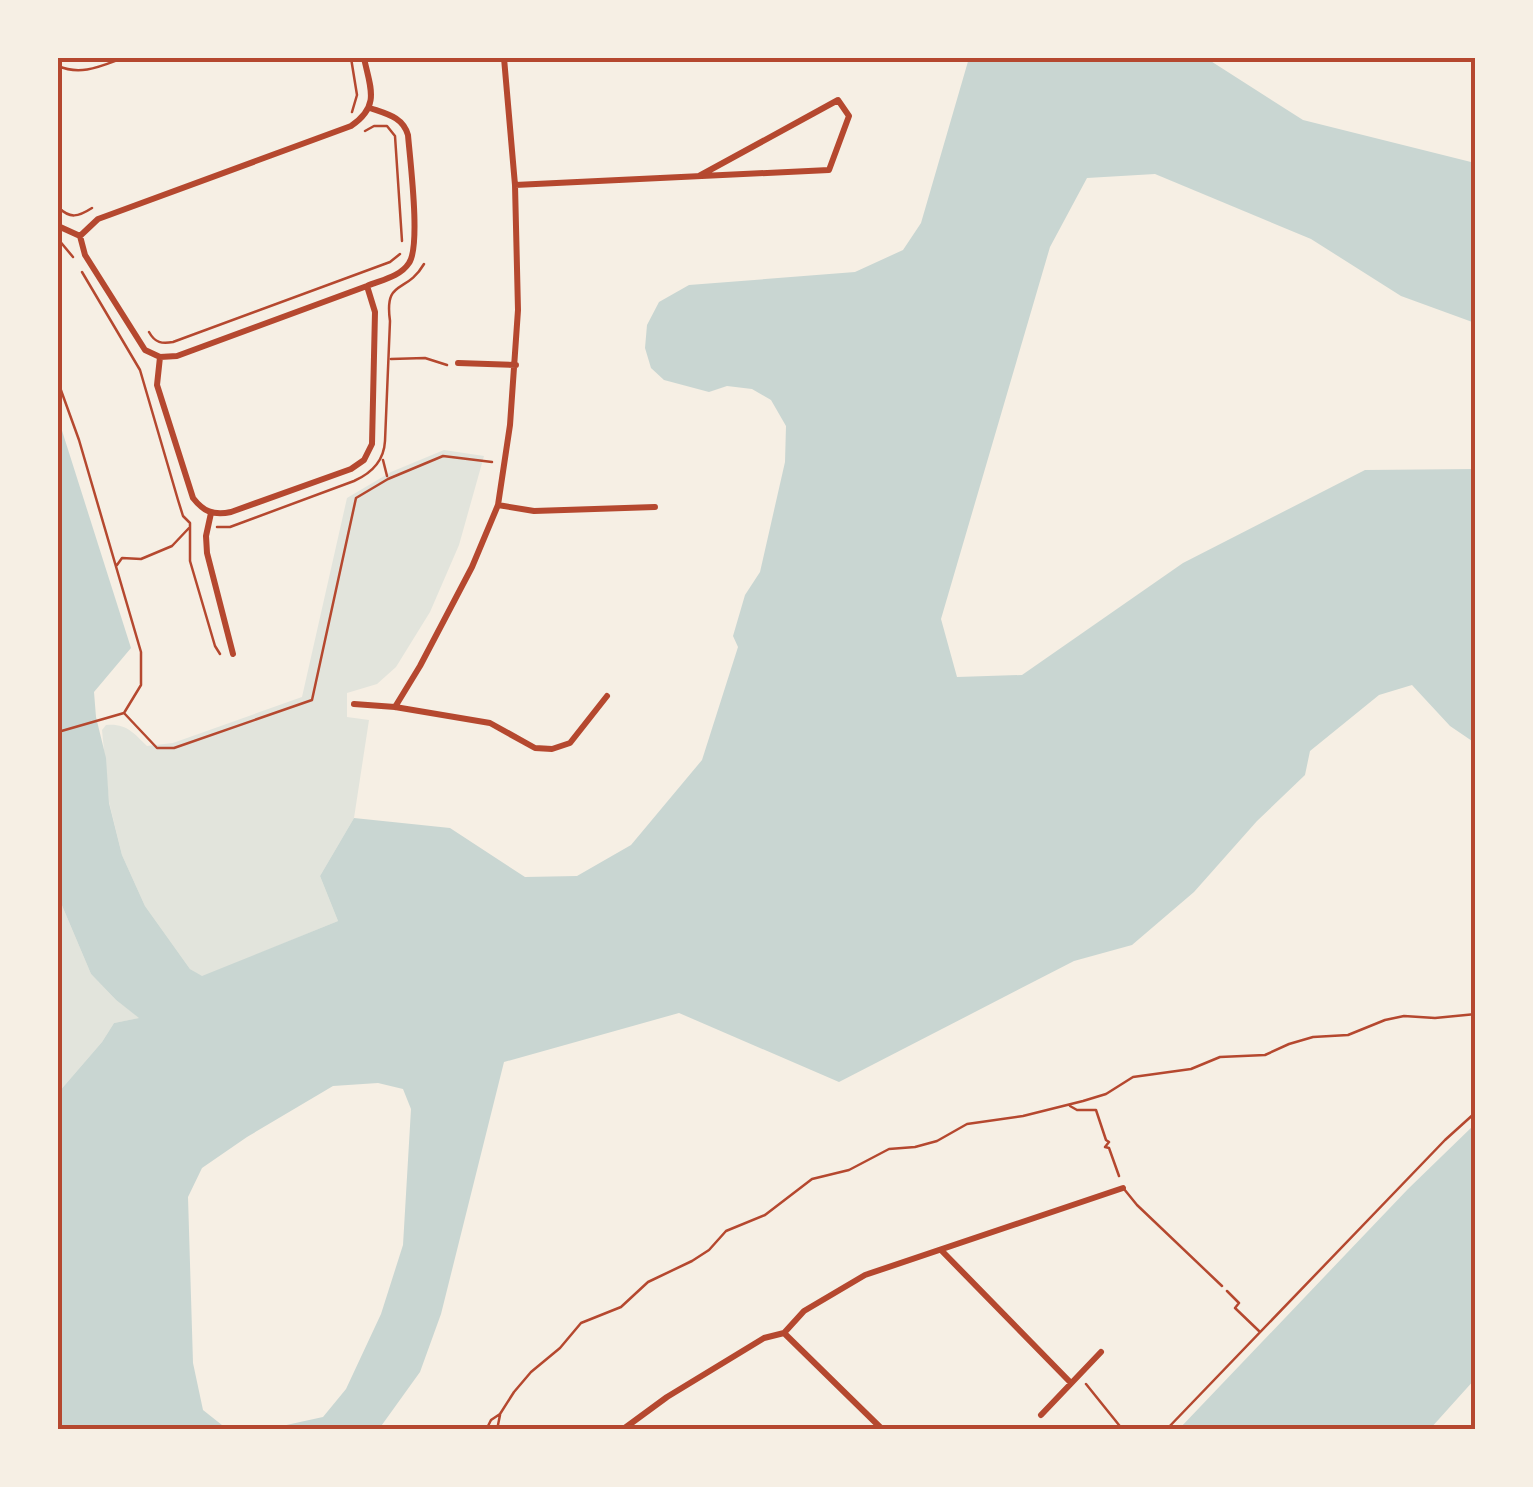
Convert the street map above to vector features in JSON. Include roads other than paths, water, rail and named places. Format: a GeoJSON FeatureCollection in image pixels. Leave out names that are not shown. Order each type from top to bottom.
{"type":"FeatureCollection","features":[{"type":"Feature","properties":{"kind":"street"},"geometry":{"type":"LineString","coordinates":[[80,236],[98,219],[351,126],[370,108],[364,58]]}},
{"type":"Feature","properties":{"kind":"street"},"geometry":{"type":"LineString","coordinates":[[394,707],[472,567],[498,505],[516,365],[518,294],[504,58]]}},
{"type":"Feature","properties":{"kind":"street"},"geometry":{"type":"LineString","coordinates":[[514,185],[829,170],[848,116],[838,100],[699,176]]}},
{"type":"Feature","properties":{"kind":"street"},"geometry":{"type":"LineString","coordinates":[[80,236],[85,255],[145,350],[160,357],[178,356],[398,274],[408,265],[415,245],[408,136],[398,119],[370,108]]}},
{"type":"Feature","properties":{"kind":"street"},"geometry":{"type":"LineString","coordinates":[[58,226],[80,236]]}},
{"type":"Feature","properties":{"kind":"street"},"geometry":{"type":"LineString","coordinates":[[160,357],[158,385],[192,498],[211,513],[231,512],[351,469],[364,460],[372,444],[375,345],[375,312],[367,286]]}},
{"type":"Feature","properties":{"kind":"street"},"geometry":{"type":"LineString","coordinates":[[458,363],[516,365]]}},
{"type":"Feature","properties":{"kind":"street"},"geometry":{"type":"LineString","coordinates":[[498,505],[534,510],[655,506]]}},
{"type":"Feature","properties":{"kind":"street"},"geometry":{"type":"LineString","coordinates":[[211,513],[207,552],[233,654]]}},
{"type":"Feature","properties":{"kind":"street"},"geometry":{"type":"LineString","coordinates":[[354,704],[490,723],[535,748],[552,749],[570,742],[606,696]]}},
{"type":"Feature","properties":{"kind":"street"},"geometry":{"type":"LineString","coordinates":[[622,1430],[666,1397],[764,1338],[784,1333],[804,1311],[865,1275],[1123,1188]]}},
{"type":"Feature","properties":{"kind":"street"},"geometry":{"type":"LineString","coordinates":[[941,1250],[1071,1383]]}},
{"type":"Feature","properties":{"kind":"street"},"geometry":{"type":"LineString","coordinates":[[784,1333],[883,1430]]}},
{"type":"Feature","properties":{"kind":"street"},"geometry":{"type":"LineString","coordinates":[[1040,1414],[1101,1352]]}},
{"type":"Feature","properties":{"kind":"lane"},"geometry":{"type":"LineString","coordinates":[[1123,1188],[1222,1286]]}}]}
